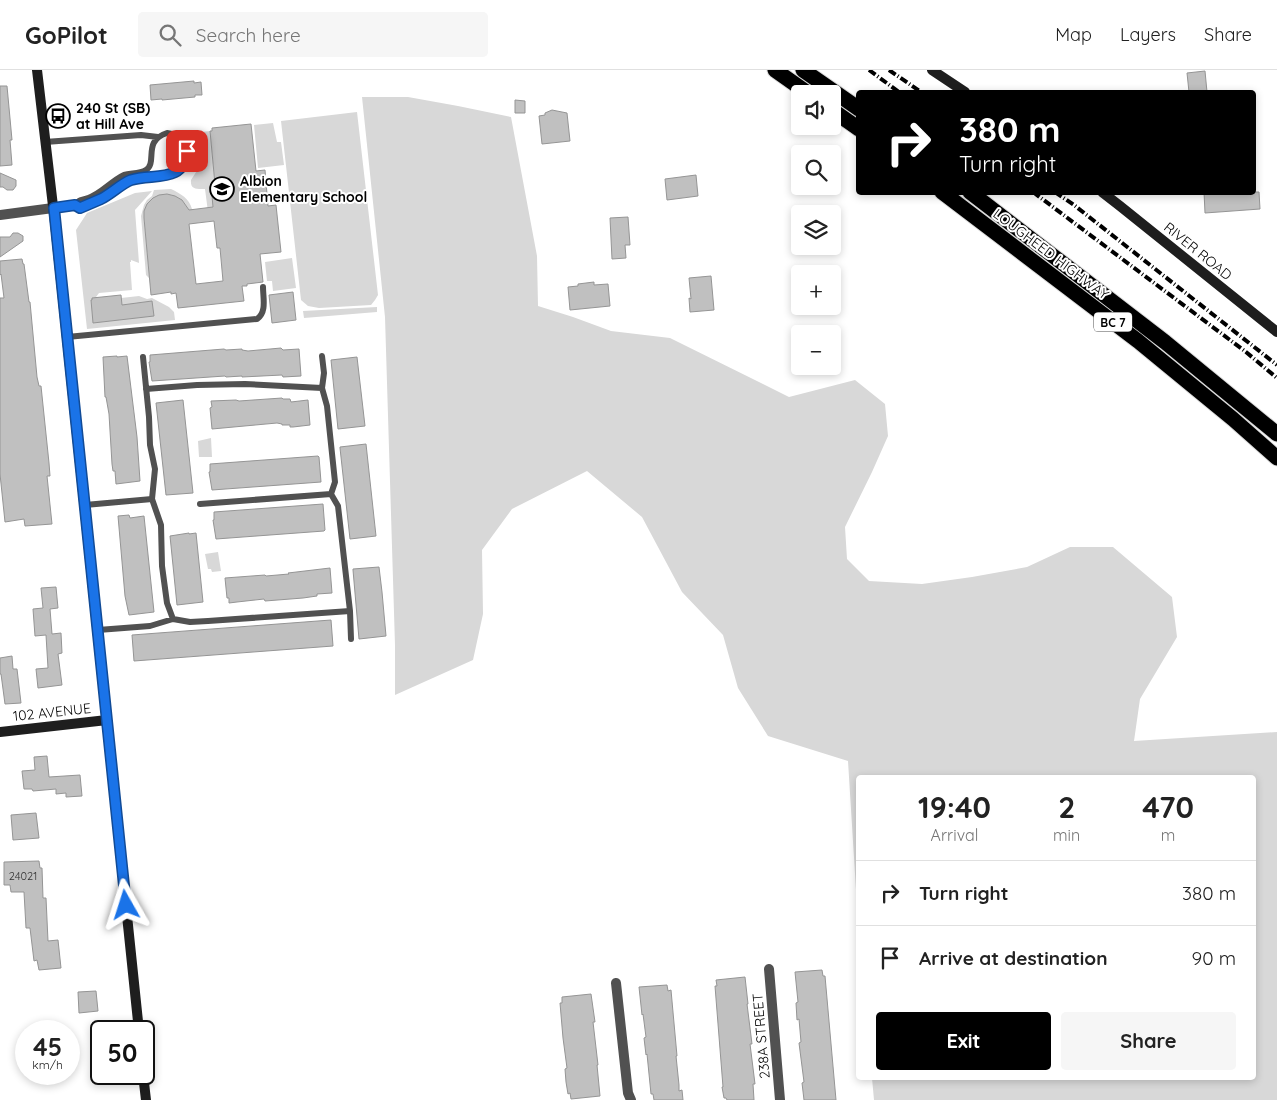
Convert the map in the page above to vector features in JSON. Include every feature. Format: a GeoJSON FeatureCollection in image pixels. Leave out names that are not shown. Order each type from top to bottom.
{"type":"FeatureCollection","features":[{"type":"Feature","properties":{"kind":"highway"},"geometry":{"type":"LineString","coordinates":[[775,70],[796,85]]}},
{"type":"Feature","properties":{"kind":"highway"},"geometry":{"type":"LineString","coordinates":[[803,70],[856,107]]}},
{"type":"Feature","properties":{"kind":"highway"},"geometry":{"type":"LineString","coordinates":[[841,116],[856,127]]}},
{"type":"Feature","properties":{"kind":"highway","name":"LOUGHEED HIGHWAY"},"geometry":{"type":"LineString","coordinates":[[946,195],[1138,341],[1233,419],[1277,458]]}},
{"type":"Feature","properties":{"kind":"highway","name":"LOUGHEED HIGHWAY"},"geometry":{"type":"LineString","coordinates":[[974,195],[1165,342],[1277,434]]}},
{"type":"Feature","properties":{"kind":"main road"},"geometry":{"type":"LineString","coordinates":[[37,70],[54,208],[138,1020]]}},
{"type":"Feature","properties":{"kind":"main road"},"geometry":{"type":"LineString","coordinates":[[932,70],[962,90]]}},
{"type":"Feature","properties":{"kind":"main road","name":"RIVER ROAD"},"geometry":{"type":"LineString","coordinates":[[1106,195],[1277,332]]}},
{"type":"Feature","properties":{"kind":"main road","name":"102 AVENUE"},"geometry":{"type":"LineString","coordinates":[[0,732],[107,720]]}},
{"type":"Feature","properties":{"kind":"main road"},"geometry":{"type":"LineString","coordinates":[[144,1085],[146,1100]]}},
{"type":"Feature","properties":{"kind":"street"},"geometry":{"type":"LineString","coordinates":[[0,215],[54,208]]}},
{"type":"Feature","properties":{"kind":"street","name":"238A STREET"},"geometry":{"type":"LineString","coordinates":[[769,969],[780,1100]]}},
{"type":"Feature","properties":{"kind":"street"},"geometry":{"type":"LineString","coordinates":[[616,983],[628,1093],[631,1100]]}},
{"type":"Feature","properties":{"kind":"lane"},"geometry":{"type":"LineString","coordinates":[[45,142],[141,135],[158,137],[168,133],[177,135],[182,139],[187,151],[184,162],[177,171],[168,176],[131,180],[101,199],[80,208],[75,205]]}},
{"type":"Feature","properties":{"kind":"lane"},"geometry":{"type":"LineString","coordinates":[[54,208],[75,205],[80,200],[88,198],[124,175],[145,171],[149,167],[152,147],[158,137]]}},
{"type":"Feature","properties":{"kind":"lane"},"geometry":{"type":"LineString","coordinates":[[67,337],[257,319],[264,310],[262,288]]}},
{"type":"Feature","properties":{"kind":"lane"},"geometry":{"type":"LineString","coordinates":[[322,356],[324,373],[322,388],[327,406],[334,482],[332,494],[338,506],[350,611],[351,639]]}},
{"type":"Feature","properties":{"kind":"lane"},"geometry":{"type":"LineString","coordinates":[[143,358],[150,445],[155,469],[152,499],[161,525],[162,566],[167,603],[173,619]]}},
{"type":"Feature","properties":{"kind":"lane"},"geometry":{"type":"LineString","coordinates":[[146,389],[245,384],[322,388]]}},
{"type":"Feature","properties":{"kind":"lane"},"geometry":{"type":"LineString","coordinates":[[200,504],[332,494]]}},
{"type":"Feature","properties":{"kind":"lane"},"geometry":{"type":"LineString","coordinates":[[84,505],[152,499]]}},
{"type":"Feature","properties":{"kind":"lane"},"geometry":{"type":"LineString","coordinates":[[98,630],[150,626],[173,619],[190,622],[208,622],[350,611]]}},
{"type":"Feature","properties":{"kind":"shaded area"},"geometry":{"type":"Polygon","coordinates":[[[362,97],[408,97],[511,117],[537,256],[538,306],[611,331],[670,338],[789,397],[855,380],[885,404],[888,436],[845,527],[847,559],[869,581],[922,584],[1027,567],[1070,547],[1113,547],[1172,597],[1177,637],[1140,699],[1134,741],[1277,732],[1277,1100],[874,1100],[872,1080],[1256,1080],[1256,775],[856,775],[856,890],[848,761],[768,736],[738,688],[723,635],[682,592],[642,517],[587,471],[512,509],[482,550],[483,614],[473,660],[395,695],[385,317],[362,97]]]}},
{"type":"Feature","properties":{"kind":"shaded area"},"geometry":{"type":"Polygon","coordinates":[[[357,112],[378,295],[371,305],[319,308],[308,306],[301,300],[281,121],[357,112]]]}},
{"type":"Feature","properties":{"kind":"shaded area"},"geometry":{"type":"Polygon","coordinates":[[[273,123],[277,142],[281,142],[284,165],[258,168],[254,125],[273,123]]]}},
{"type":"Feature","properties":{"kind":"shaded area"},"geometry":{"type":"Polygon","coordinates":[[[210,131],[216,195],[212,196],[214,211],[208,212],[205,189],[193,187],[191,180],[201,162],[201,132],[210,131]]]}},
{"type":"Feature","properties":{"kind":"shaded area"},"geometry":{"type":"Polygon","coordinates":[[[171,189],[187,199],[192,209],[194,209],[194,213],[188,214],[181,200],[170,195],[159,195],[148,204],[144,218],[150,279],[146,275],[141,216],[144,205],[152,196],[154,190],[171,189]]]}},
{"type":"Feature","properties":{"kind":"shaded area"},"geometry":{"type":"Polygon","coordinates":[[[152,191],[135,210],[139,263],[131,260],[130,262],[132,290],[99,293],[96,297],[121,298],[139,296],[147,299],[152,298],[169,307],[174,312],[175,320],[87,329],[76,230],[87,213],[135,193],[152,191]]]}},
{"type":"Feature","properties":{"kind":"shaded area"},"geometry":{"type":"Polygon","coordinates":[[[292,258],[296,288],[273,291],[272,281],[267,281],[265,262],[292,258]]]}},
{"type":"Feature","properties":{"kind":"shaded area"},"geometry":{"type":"Polygon","coordinates":[[[377,307],[377,312],[304,318],[303,311],[377,307]]]}},
{"type":"Feature","properties":{"kind":"shaded area"},"geometry":{"type":"Polygon","coordinates":[[[211,438],[212,457],[199,457],[198,441],[211,438]]]}},
{"type":"Feature","properties":{"kind":"shaded area"},"geometry":{"type":"Polygon","coordinates":[[[218,552],[221,571],[212,572],[211,569],[208,569],[205,554],[218,552]]]}},
{"type":"Feature","properties":{"kind":"building"},"geometry":{"type":"Polygon","coordinates":[[[1205,71],[1207,90],[1189,90],[1187,73],[1205,71]]]}},
{"type":"Feature","properties":{"kind":"building"},"geometry":{"type":"Polygon","coordinates":[[[194,81],[194,83],[201,82],[202,95],[151,100],[150,85],[194,81]]]}},
{"type":"Feature","properties":{"kind":"building"},"geometry":{"type":"Polygon","coordinates":[[[0,86],[7,86],[12,140],[10,140],[12,165],[0,166],[0,86]]]}},
{"type":"Feature","properties":{"kind":"building"},"geometry":{"type":"Polygon","coordinates":[[[515,100],[525,101],[525,113],[515,113],[515,100]]]}},
{"type":"Feature","properties":{"kind":"building"},"geometry":{"type":"Polygon","coordinates":[[[552,110],[567,113],[570,141],[542,144],[539,116],[545,115],[545,113],[552,110]]]}},
{"type":"Feature","properties":{"kind":"building"},"geometry":{"type":"Polygon","coordinates":[[[251,124],[256,171],[265,170],[268,206],[276,205],[281,252],[260,254],[263,282],[242,286],[244,301],[178,308],[176,293],[151,295],[144,211],[147,204],[153,198],[167,194],[182,200],[189,210],[213,207],[212,196],[216,195],[210,131],[212,131],[212,128],[251,124]],[[214,221],[189,224],[196,284],[223,281],[220,248],[217,248],[214,221]]]}},
{"type":"Feature","properties":{"kind":"building"},"geometry":{"type":"Polygon","coordinates":[[[0,173],[16,180],[16,186],[13,190],[0,187],[0,173]]]}},
{"type":"Feature","properties":{"kind":"building"},"geometry":{"type":"Polygon","coordinates":[[[696,175],[698,196],[667,200],[665,179],[696,175]]]}},
{"type":"Feature","properties":{"kind":"building"},"geometry":{"type":"Polygon","coordinates":[[[1256,192],[1259,192],[1260,209],[1205,213],[1204,195],[1256,195],[1256,192]]]}},
{"type":"Feature","properties":{"kind":"building"},"geometry":{"type":"Polygon","coordinates":[[[628,217],[630,245],[625,245],[626,258],[612,259],[610,218],[628,217]]]}},
{"type":"Feature","properties":{"kind":"building"},"geometry":{"type":"Polygon","coordinates":[[[13,233],[23,236],[23,241],[0,257],[0,237],[10,237],[13,233]]]}},
{"type":"Feature","properties":{"kind":"building"},"geometry":{"type":"Polygon","coordinates":[[[22,259],[30,302],[37,377],[39,386],[41,386],[49,463],[50,476],[47,476],[52,524],[25,526],[24,519],[5,522],[0,474],[0,298],[4,298],[0,275],[0,261],[22,259]]]}},
{"type":"Feature","properties":{"kind":"building"},"geometry":{"type":"Polygon","coordinates":[[[711,276],[714,310],[690,312],[689,278],[711,276]]]}},
{"type":"Feature","properties":{"kind":"building"},"geometry":{"type":"Polygon","coordinates":[[[594,282],[594,285],[608,284],[610,306],[570,310],[568,287],[594,282]]]}},
{"type":"Feature","properties":{"kind":"building"},"geometry":{"type":"Polygon","coordinates":[[[293,292],[296,320],[272,323],[269,295],[293,292]]]}},
{"type":"Feature","properties":{"kind":"building"},"geometry":{"type":"Polygon","coordinates":[[[121,295],[122,305],[152,301],[154,316],[93,323],[92,298],[121,295]]]}},
{"type":"Feature","properties":{"kind":"building"},"geometry":{"type":"Polygon","coordinates":[[[281,348],[283,350],[299,349],[301,376],[225,376],[152,381],[149,362],[150,355],[224,349],[248,351],[281,348]]]}},
{"type":"Feature","properties":{"kind":"building"},"geometry":{"type":"Polygon","coordinates":[[[127,356],[137,437],[140,481],[116,484],[115,471],[113,471],[112,464],[109,414],[105,397],[103,357],[127,356]]]}},
{"type":"Feature","properties":{"kind":"building"},"geometry":{"type":"Polygon","coordinates":[[[357,357],[365,426],[338,429],[331,360],[357,357]]]}},
{"type":"Feature","properties":{"kind":"building"},"geometry":{"type":"Polygon","coordinates":[[[290,399],[291,402],[308,400],[310,425],[290,427],[290,425],[277,423],[212,429],[211,401],[290,399]]]}},
{"type":"Feature","properties":{"kind":"building"},"geometry":{"type":"Polygon","coordinates":[[[183,400],[193,493],[166,495],[156,403],[183,400]]]}},
{"type":"Feature","properties":{"kind":"building"},"geometry":{"type":"Polygon","coordinates":[[[366,444],[376,536],[350,539],[340,447],[366,444]]]}},
{"type":"Feature","properties":{"kind":"building"},"geometry":{"type":"Polygon","coordinates":[[[318,456],[321,482],[212,490],[209,472],[210,464],[318,456]]]}},
{"type":"Feature","properties":{"kind":"building"},"geometry":{"type":"Polygon","coordinates":[[[323,504],[324,531],[216,539],[213,520],[214,512],[323,504]]]}},
{"type":"Feature","properties":{"kind":"building"},"geometry":{"type":"Polygon","coordinates":[[[129,515],[130,518],[144,516],[154,612],[129,615],[125,596],[118,516],[129,515]]]}},
{"type":"Feature","properties":{"kind":"building"},"geometry":{"type":"Polygon","coordinates":[[[196,533],[203,602],[177,605],[170,536],[196,533]]]}},
{"type":"Feature","properties":{"kind":"building"},"geometry":{"type":"Polygon","coordinates":[[[379,567],[386,636],[359,639],[353,569],[379,567]]]}},
{"type":"Feature","properties":{"kind":"building"},"geometry":{"type":"Polygon","coordinates":[[[330,568],[332,593],[317,594],[317,596],[303,598],[265,601],[264,599],[229,603],[229,598],[227,598],[225,578],[289,574],[330,568]]]}},
{"type":"Feature","properties":{"kind":"building"},"geometry":{"type":"Polygon","coordinates":[[[56,587],[58,608],[50,609],[52,634],[61,633],[62,653],[58,654],[62,685],[38,688],[36,669],[48,668],[46,635],[35,636],[33,609],[43,608],[41,588],[56,587]]]}},
{"type":"Feature","properties":{"kind":"building"},"geometry":{"type":"Polygon","coordinates":[[[331,620],[333,646],[134,661],[132,635],[331,620]]]}},
{"type":"Feature","properties":{"kind":"building"},"geometry":{"type":"Polygon","coordinates":[[[12,656],[13,669],[17,669],[21,703],[5,704],[0,674],[0,658],[12,656]]]}},
{"type":"Feature","properties":{"kind":"building"},"geometry":{"type":"Polygon","coordinates":[[[47,756],[49,777],[80,775],[82,796],[66,797],[66,793],[56,794],[56,789],[33,791],[32,789],[24,789],[22,771],[35,770],[34,757],[47,756]]]}},
{"type":"Feature","properties":{"kind":"building"},"geometry":{"type":"Polygon","coordinates":[[[36,813],[39,838],[13,840],[11,815],[36,813]]]}},
{"type":"Feature","properties":{"kind":"building"},"geometry":{"type":"Polygon","coordinates":[[[39,861],[40,868],[42,868],[43,898],[46,898],[48,941],[58,940],[61,968],[39,970],[37,960],[34,961],[30,928],[26,928],[24,892],[11,892],[10,885],[4,885],[4,862],[39,861]]]}},
{"type":"Feature","properties":{"kind":"building"},"geometry":{"type":"Polygon","coordinates":[[[822,970],[823,976],[825,976],[836,1100],[804,1100],[795,972],[822,970]]]}},
{"type":"Feature","properties":{"kind":"building"},"geometry":{"type":"Polygon","coordinates":[[[745,977],[755,1084],[753,1084],[754,1100],[727,1100],[724,1098],[722,1087],[715,986],[717,986],[716,980],[745,977]]]}},
{"type":"Feature","properties":{"kind":"building"},"geometry":{"type":"Polygon","coordinates":[[[667,985],[668,991],[671,990],[679,1091],[682,1090],[683,1100],[654,1100],[653,1094],[651,1094],[639,987],[667,985]]]}},
{"type":"Feature","properties":{"kind":"building"},"geometry":{"type":"Polygon","coordinates":[[[96,991],[98,1011],[79,1013],[78,992],[96,991]]]}},
{"type":"Feature","properties":{"kind":"building"},"geometry":{"type":"Polygon","coordinates":[[[591,994],[595,1022],[593,1022],[600,1096],[571,1099],[566,1082],[565,1069],[567,1068],[560,1003],[562,1003],[562,997],[591,994]]]}},
{"type":"Feature","properties":{"kind":"railway"},"geometry":{"type":"LineString","coordinates":[[869,70],[896,90]]}},
{"type":"Feature","properties":{"kind":"railway"},"geometry":{"type":"LineString","coordinates":[[889,70],[918,90]]}},
{"type":"Feature","properties":{"kind":"railway"},"geometry":{"type":"LineString","coordinates":[[1037,195],[1246,352],[1277,378]]}},
{"type":"Feature","properties":{"kind":"railway"},"geometry":{"type":"LineString","coordinates":[[1059,195],[1277,365]]}},
{"type":"Feature","properties":{"kind":"place","name":"240 St (SB) at Hill Ave"},"geometry":{"type":"Point","coordinates":[58,116]}},
{"type":"Feature","properties":{"kind":"place","name":"Albion Elementary School"},"geometry":{"type":"Point","coordinates":[222,189]}},
{"type":"Feature","properties":{"kind":"route"},"geometry":{"type":"LineString","coordinates":[[126,905],[54,208],[75,205],[80,208],[101,199],[131,180],[168,176],[177,171],[184,162],[187,151]]}}]}
